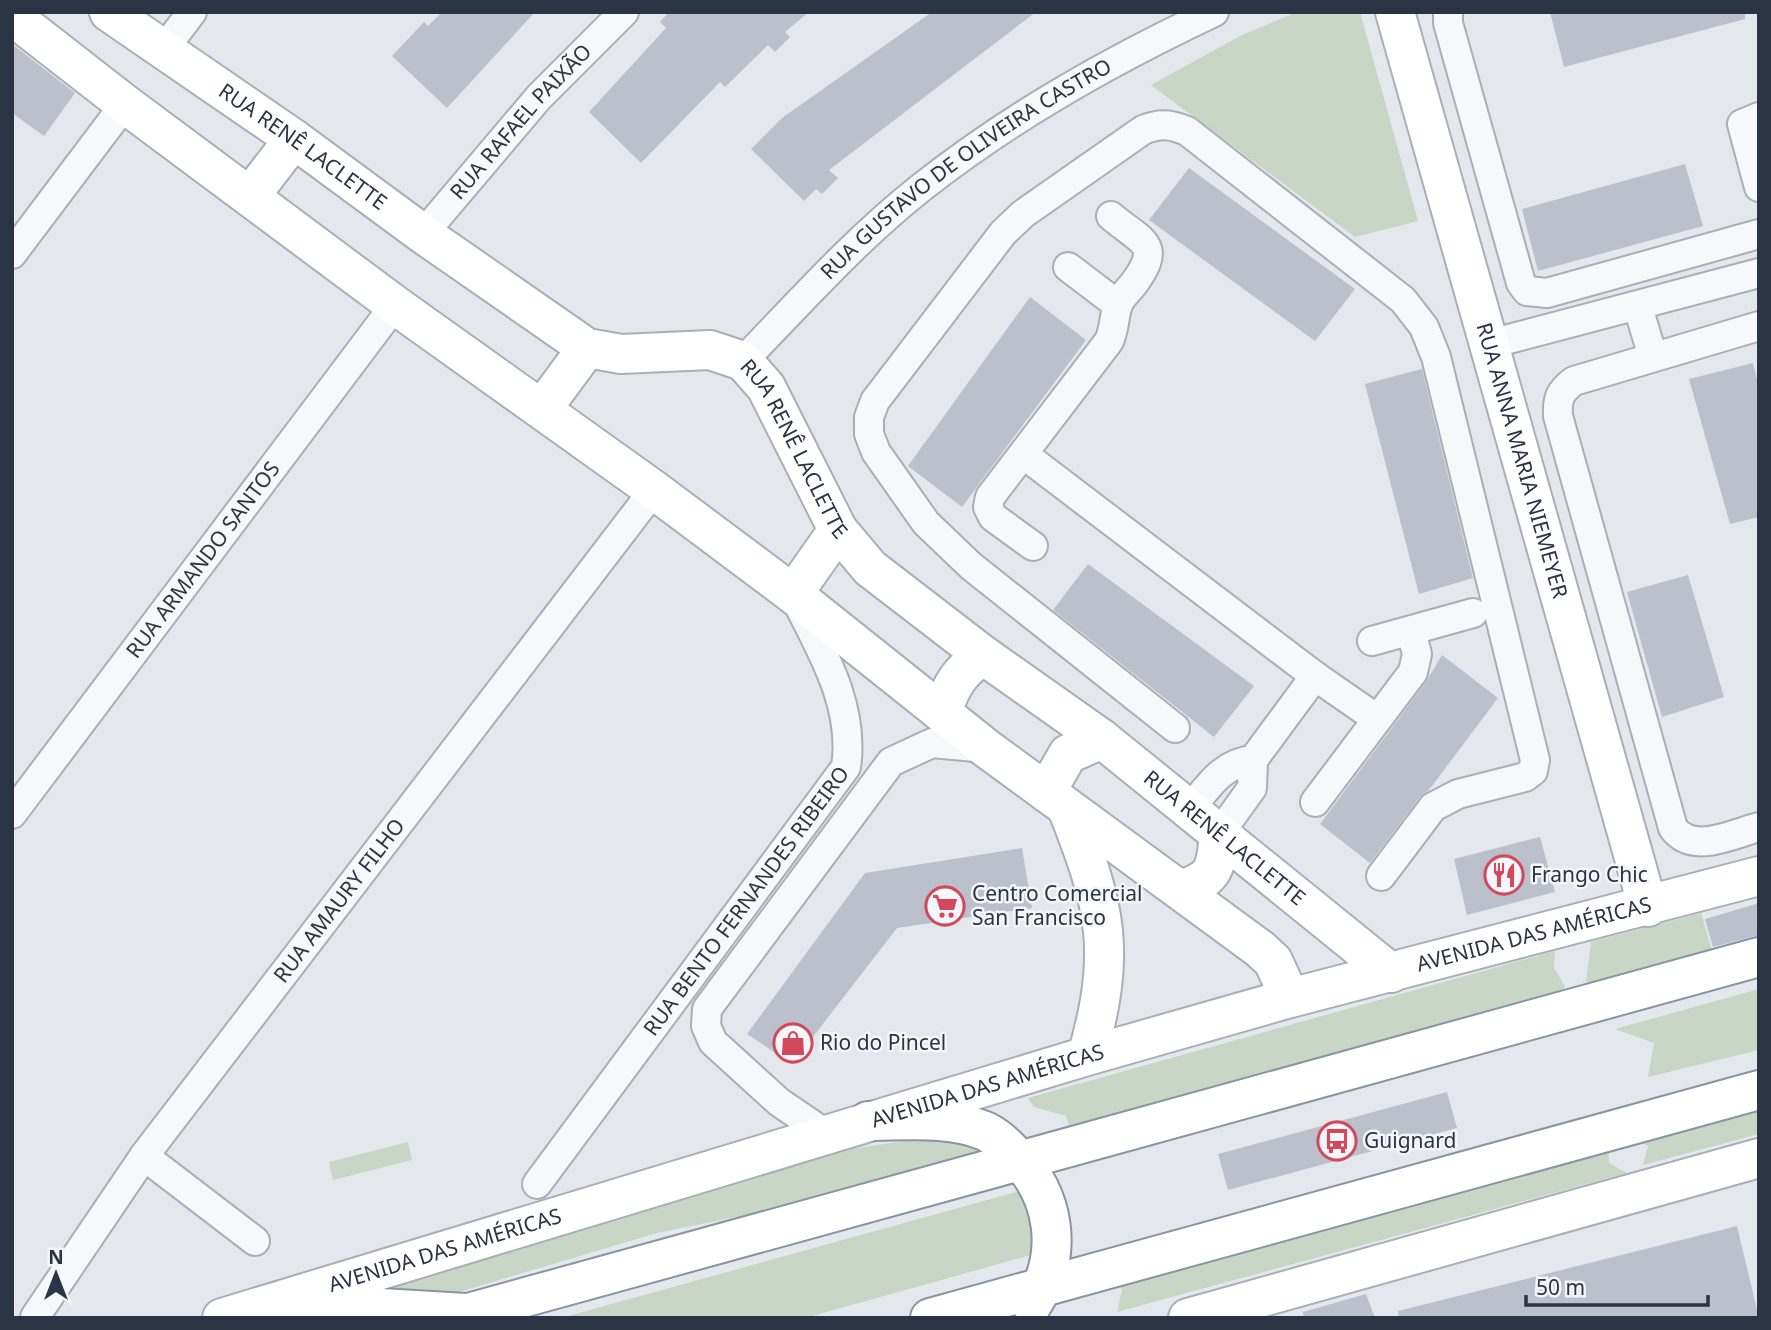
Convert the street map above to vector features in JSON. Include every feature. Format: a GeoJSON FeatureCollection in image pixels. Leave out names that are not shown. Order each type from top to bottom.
{"type":"FeatureCollection","features":[{"type":"Feature","properties":{"kind":"main road","name":"RUA RENÊ LACLETTE"},"geometry":{"type":"LineString","coordinates":[[109,12],[294,139],[423,234],[587,348],[621,354],[710,350],[743,360],[766,387],[838,530],[870,568],[983,656],[1102,739],[1391,972]]}},
{"type":"Feature","properties":{"kind":"main road","name":"RUA ANNA MARIA NIEMEYER"},"geometry":{"type":"LineString","coordinates":[[1395,12],[1648,907]]}},
{"type":"Feature","properties":{"kind":"main road"},"geometry":{"type":"LineString","coordinates":[[12,16],[125,104],[396,305],[654,490],[793,594],[986,748],[1182,889],[1273,961],[1290,998]]}},
{"type":"Feature","properties":{"kind":"main road"},"geometry":{"type":"LineString","coordinates":[[250,196],[294,139]]}},
{"type":"Feature","properties":{"kind":"main road"},"geometry":{"type":"LineString","coordinates":[[542,410],[587,348]]}},
{"type":"Feature","properties":{"kind":"main road"},"geometry":{"type":"LineString","coordinates":[[793,594],[838,530]]}},
{"type":"Feature","properties":{"kind":"main road"},"geometry":{"type":"LineString","coordinates":[[942,713],[950,687],[958,674],[983,656]]}},
{"type":"Feature","properties":{"kind":"main road"},"geometry":{"type":"LineString","coordinates":[[1087,1056],[1098,1016],[1106,944],[1104,918],[1090,869],[1057,800],[1068,754],[1102,739]]}},
{"type":"Feature","properties":{"kind":"main road"},"geometry":{"type":"LineString","coordinates":[[1182,889],[1198,884],[1210,875],[1216,862],[1219,834]]}},
{"type":"Feature","properties":{"kind":"main road","name":"AVENIDA DAS AMÉRICAS"},"geometry":{"type":"LineString","coordinates":[[222,1318],[1087,1056],[1290,998],[1759,876]]}},
{"type":"Feature","properties":{"kind":"main road"},"geometry":{"type":"LineString","coordinates":[[279,1302],[458,1315],[1759,957]]}},
{"type":"Feature","properties":{"kind":"main road"},"geometry":{"type":"LineString","coordinates":[[930,1318],[1759,1090]]}},
{"type":"Feature","properties":{"kind":"main road"},"geometry":{"type":"LineString","coordinates":[[868,1121],[956,1123],[986,1131],[1020,1160],[1034,1178],[1052,1226],[1051,1257],[1043,1286],[1033,1304],[1017,1318]]}},
{"type":"Feature","properties":{"kind":"main road"},"geometry":{"type":"LineString","coordinates":[[1188,1318],[1229,1311],[1759,1158]]}},
{"type":"Feature","properties":{"kind":"street"},"geometry":{"type":"LineString","coordinates":[[164,49],[192,12]]}},
{"type":"Feature","properties":{"kind":"street","name":"RUA RAFAEL PAIXÃO"},"geometry":{"type":"LineString","coordinates":[[423,234],[539,97],[624,12]]}},
{"type":"Feature","properties":{"kind":"street","name":"RUA GUSTAVO DE OLIVEIRA CASTRO"},"geometry":{"type":"LineString","coordinates":[[743,360],[859,241],[922,187],[1060,90],[1147,43],[1214,12]]}},
{"type":"Feature","properties":{"kind":"street"},"geometry":{"type":"LineString","coordinates":[[1448,12],[1448,23],[1517,270],[1527,292],[1547,293],[1746,238],[1751,275],[1490,344]]}},
{"type":"Feature","properties":{"kind":"street"},"geometry":{"type":"LineString","coordinates":[[12,254],[125,104]]}},
{"type":"Feature","properties":{"kind":"street"},"geometry":{"type":"LineString","coordinates":[[1759,117],[1742,124],[1759,187]]}},
{"type":"Feature","properties":{"kind":"street"},"geometry":{"type":"LineString","coordinates":[[1175,728],[971,566],[926,523],[876,452],[869,434],[869,417],[875,401],[1003,233],[1034,206],[1143,130],[1157,125],[1172,125],[1187,131],[1403,299],[1424,327],[1436,357],[1535,760],[1533,771],[1525,778],[1444,799],[1433,807],[1381,876]]}},
{"type":"Feature","properties":{"kind":"street"},"geometry":{"type":"LineString","coordinates":[[1033,545],[993,517],[988,507],[990,497],[1110,341],[1117,324],[1118,305],[1148,264],[1150,255],[1147,247],[1111,216]]}},
{"type":"Feature","properties":{"kind":"street"},"geometry":{"type":"LineString","coordinates":[[1068,267],[1118,305]]}},
{"type":"Feature","properties":{"kind":"street","name":"RUA ARMANDO SANTOS"},"geometry":{"type":"LineString","coordinates":[[12,814],[396,305]]}},
{"type":"Feature","properties":{"kind":"street"},"geometry":{"type":"LineString","coordinates":[[1638,307],[1653,357]]}},
{"type":"Feature","properties":{"kind":"street"},"geometry":{"type":"LineString","coordinates":[[1759,326],[1574,381],[1562,389],[1558,402],[1558,416],[1673,828],[1680,838],[1692,842],[1759,827]]}},
{"type":"Feature","properties":{"kind":"street"},"geometry":{"type":"LineString","coordinates":[[1023,454],[1315,676],[1377,719]]}},
{"type":"Feature","properties":{"kind":"street","name":"RUA AMAURY FILHO"},"geometry":{"type":"LineString","coordinates":[[35,1317],[144,1156],[654,490]]}},
{"type":"Feature","properties":{"kind":"street","name":"RUA BENTO FERNANDES RIBEIRO"},"geometry":{"type":"LineString","coordinates":[[537,1184],[846,767],[849,729],[842,701],[822,652],[793,594]]}},
{"type":"Feature","properties":{"kind":"street"},"geometry":{"type":"LineString","coordinates":[[1373,641],[1473,613]]}},
{"type":"Feature","properties":{"kind":"street"},"geometry":{"type":"LineString","coordinates":[[1315,802],[1417,663],[1411,631]]}},
{"type":"Feature","properties":{"kind":"street"},"geometry":{"type":"LineString","coordinates":[[1219,834],[1252,788],[1253,760],[1315,676]]}},
{"type":"Feature","properties":{"kind":"street","name":"RUA BENTO FERNANDES RIBEIRO"},"geometry":{"type":"LineString","coordinates":[[826,1134],[779,1102],[713,1042],[706,1026],[707,1009],[891,762],[932,743],[986,748]]}},
{"type":"Feature","properties":{"kind":"street"},"geometry":{"type":"LineString","coordinates":[[1189,810],[1226,768],[1239,761],[1253,760]]}},
{"type":"Feature","properties":{"kind":"street"},"geometry":{"type":"LineString","coordinates":[[144,1156],[255,1241]]}},
{"type":"Feature","properties":{"kind":"green space"},"geometry":{"type":"Polygon","coordinates":[[[1297,12],[1360,12],[1418,221],[1355,237],[1151,85],[1242,35],[1297,12]]]}},
{"type":"Feature","properties":{"kind":"green space"},"geometry":{"type":"Polygon","coordinates":[[[1701,913],[1714,957],[1599,987],[1586,981],[1591,942],[1701,913]]]}},
{"type":"Feature","properties":{"kind":"green space"},"geometry":{"type":"Polygon","coordinates":[[[1555,951],[1554,968],[1565,986],[1560,998],[1070,1129],[1066,1116],[1034,1107],[1028,1098],[1555,951]]]}},
{"type":"Feature","properties":{"kind":"green space"},"geometry":{"type":"Polygon","coordinates":[[[1759,989],[1759,1050],[1648,1077],[1654,1043],[1615,1029],[1759,989]]]}},
{"type":"Feature","properties":{"kind":"green space"},"geometry":{"type":"Polygon","coordinates":[[[1759,1109],[1759,1134],[1643,1165],[1648,1146],[1630,1135],[1759,1109]]]}},
{"type":"Feature","properties":{"kind":"green space"},"geometry":{"type":"Polygon","coordinates":[[[926,1138],[957,1142],[989,1154],[859,1192],[657,1233],[432,1300],[307,1306],[857,1148],[926,1138]]]}},
{"type":"Feature","properties":{"kind":"green space"},"geometry":{"type":"Polygon","coordinates":[[[408,1142],[412,1160],[333,1180],[329,1162],[408,1142]]]}},
{"type":"Feature","properties":{"kind":"green space"},"geometry":{"type":"Polygon","coordinates":[[[1608,1142],[1609,1163],[1627,1173],[1117,1312],[1122,1289],[1110,1278],[1608,1142]]]}},
{"type":"Feature","properties":{"kind":"green space"},"geometry":{"type":"Polygon","coordinates":[[[1023,1190],[1033,1229],[1031,1255],[805,1318],[561,1318],[1023,1190]]]}},
{"type":"Feature","properties":{"kind":"building"},"geometry":{"type":"Polygon","coordinates":[[[442,12],[535,12],[447,108],[392,56],[424,22],[428,26],[442,12]]]}},
{"type":"Feature","properties":{"kind":"building"},"geometry":{"type":"Polygon","coordinates":[[[669,12],[809,12],[785,32],[790,37],[775,52],[768,45],[725,87],[720,82],[641,163],[589,112],[666,28],[660,22],[669,12]]]}},
{"type":"Feature","properties":{"kind":"building"},"geometry":{"type":"Polygon","coordinates":[[[932,12],[1036,12],[829,170],[838,178],[822,194],[816,189],[804,201],[751,149],[782,118],[932,12]]]}},
{"type":"Feature","properties":{"kind":"building"},"geometry":{"type":"Polygon","coordinates":[[[1550,12],[1745,12],[1745,19],[1564,67],[1550,12]]]}},
{"type":"Feature","properties":{"kind":"building"},"geometry":{"type":"Polygon","coordinates":[[[12,44],[75,93],[44,136],[12,113],[12,44]]]}},
{"type":"Feature","properties":{"kind":"building"},"geometry":{"type":"Polygon","coordinates":[[[1685,164],[1703,226],[1538,271],[1522,209],[1685,164]]]}},
{"type":"Feature","properties":{"kind":"building"},"geometry":{"type":"Polygon","coordinates":[[[1189,168],[1355,289],[1315,341],[1149,220],[1189,168]]]}},
{"type":"Feature","properties":{"kind":"building"},"geometry":{"type":"Polygon","coordinates":[[[1030,297],[1086,340],[962,507],[908,466],[1030,297]]]}},
{"type":"Feature","properties":{"kind":"building"},"geometry":{"type":"Polygon","coordinates":[[[1753,363],[1759,387],[1759,517],[1730,524],[1689,379],[1753,363]]]}},
{"type":"Feature","properties":{"kind":"building"},"geometry":{"type":"Polygon","coordinates":[[[1422,369],[1473,578],[1419,594],[1365,384],[1422,369]]]}},
{"type":"Feature","properties":{"kind":"building"},"geometry":{"type":"Polygon","coordinates":[[[1088,564],[1254,686],[1214,737],[1053,610],[1088,564]]]}},
{"type":"Feature","properties":{"kind":"building"},"geometry":{"type":"Polygon","coordinates":[[[1688,575],[1724,697],[1662,717],[1627,592],[1688,575]]]}},
{"type":"Feature","properties":{"kind":"building"},"geometry":{"type":"Polygon","coordinates":[[[1442,655],[1498,698],[1370,863],[1320,824],[1426,682],[1442,655]]]}},
{"type":"Feature","properties":{"kind":"building","name":"Frango Chic"},"geometry":{"type":"Polygon","coordinates":[[[1540,837],[1555,892],[1467,915],[1454,859],[1540,837]]]}},
{"type":"Feature","properties":{"kind":"building"},"geometry":{"type":"Polygon","coordinates":[[[1022,848],[1032,908],[897,928],[792,1064],[747,1034],[865,873],[1022,848]]]}},
{"type":"Feature","properties":{"kind":"building"},"geometry":{"type":"Polygon","coordinates":[[[1759,903],[1759,935],[1713,947],[1705,919],[1759,903]]]}},
{"type":"Feature","properties":{"kind":"building","name":"Guignard"},"geometry":{"type":"Polygon","coordinates":[[[1447,1092],[1457,1128],[1228,1190],[1218,1154],[1447,1092]]]}},
{"type":"Feature","properties":{"kind":"building"},"geometry":{"type":"Polygon","coordinates":[[[1737,1226],[1759,1318],[1399,1318],[1398,1311],[1737,1226]]]}},
{"type":"Feature","properties":{"kind":"building"},"geometry":{"type":"Polygon","coordinates":[[[1366,1294],[1375,1318],[1304,1318],[1303,1312],[1366,1294]]]}},
{"type":"Feature","properties":{"kind":"place","name":"Frango Chic"},"geometry":{"type":"Point","coordinates":[1504,875]}},
{"type":"Feature","properties":{"kind":"place","name":"Centro Comercial San Francisco"},"geometry":{"type":"Point","coordinates":[945,906]}},
{"type":"Feature","properties":{"kind":"place","name":"Rio do Pincel"},"geometry":{"type":"Point","coordinates":[793,1043]}},
{"type":"Feature","properties":{"kind":"place","name":"Guignard"},"geometry":{"type":"Point","coordinates":[1337,1141]}}]}
